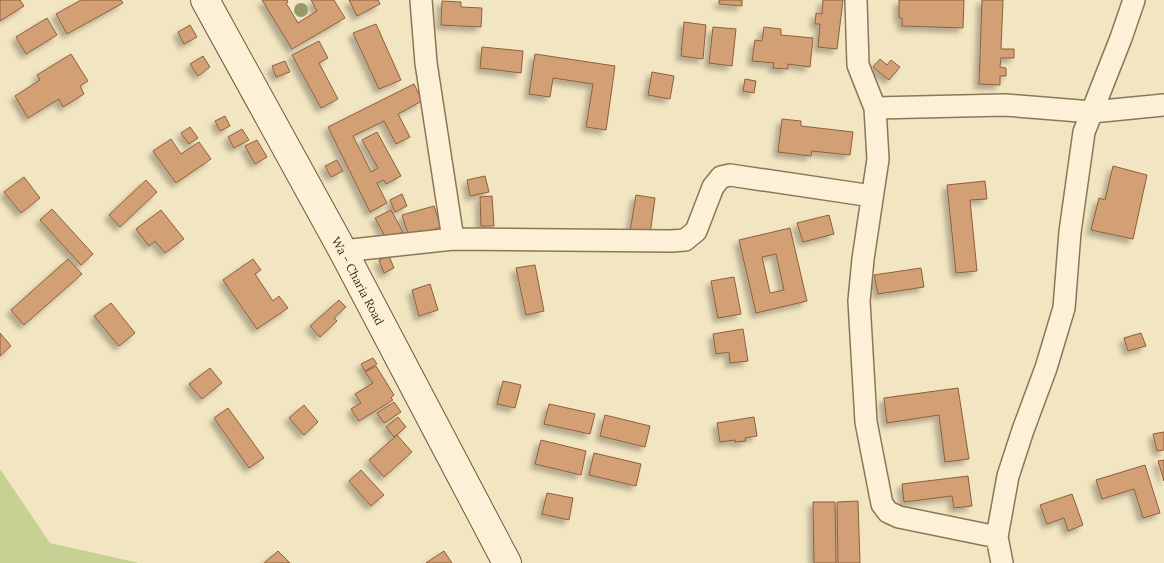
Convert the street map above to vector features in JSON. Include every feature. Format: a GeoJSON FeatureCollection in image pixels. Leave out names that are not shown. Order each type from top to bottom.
{"type":"FeatureCollection","features":[{"type":"Feature","properties":{"kind":"street","name":"Wa - Charia Road"},"geometry":{"type":"LineString","coordinates":[[205,0],[343,251],[507,563]]}},
{"type":"Feature","properties":{"kind":"street"},"geometry":{"type":"LineString","coordinates":[[421,0],[426,63],[453,239]]}},
{"type":"Feature","properties":{"kind":"street"},"geometry":{"type":"LineString","coordinates":[[856,0],[858,65],[875,108],[878,159],[863,259],[859,301],[866,422],[882,504],[888,512],[899,517],[997,537]]}},
{"type":"Feature","properties":{"kind":"street"},"geometry":{"type":"LineString","coordinates":[[1002,563],[997,537],[1008,476],[1046,368],[1064,308],[1070,232],[1084,132],[1134,0]]}},
{"type":"Feature","properties":{"kind":"street"},"geometry":{"type":"LineString","coordinates":[[875,108],[1005,105],[1092,112],[1164,105]]}},
{"type":"Feature","properties":{"kind":"street"},"geometry":{"type":"LineString","coordinates":[[343,251],[453,239],[685,240],[696,231],[713,187],[721,177],[730,175],[872,196]]}},
{"type":"Feature","properties":{"kind":"green space"},"geometry":{"type":"Polygon","coordinates":[[[0,469],[50,543],[139,563],[0,563],[0,469]]]}},
{"type":"Feature","properties":{"kind":"building"},"geometry":{"type":"Polygon","coordinates":[[[0,0],[20,0],[24,6],[0,21],[0,0]]]}},
{"type":"Feature","properties":{"kind":"building"},"geometry":{"type":"Polygon","coordinates":[[[81,0],[121,0],[123,3],[67,34],[56,14],[81,0]]]}},
{"type":"Feature","properties":{"kind":"building"},"geometry":{"type":"Polygon","coordinates":[[[262,0],[287,0],[288,2],[286,3],[298,23],[317,11],[311,0],[334,0],[345,18],[292,49],[262,0]]]}},
{"type":"Feature","properties":{"kind":"building"},"geometry":{"type":"Polygon","coordinates":[[[349,0],[378,0],[380,4],[357,16],[349,0]]]}},
{"type":"Feature","properties":{"kind":"building"},"geometry":{"type":"Polygon","coordinates":[[[719,0],[742,0],[742,6],[719,4],[719,0]]]}},
{"type":"Feature","properties":{"kind":"building"},"geometry":{"type":"Polygon","coordinates":[[[823,0],[843,0],[837,49],[818,47],[820,24],[815,24],[816,13],[822,14],[823,0]]]}},
{"type":"Feature","properties":{"kind":"building"},"geometry":{"type":"Polygon","coordinates":[[[899,0],[964,0],[963,28],[902,26],[902,18],[899,18],[899,0]]]}},
{"type":"Feature","properties":{"kind":"building"},"geometry":{"type":"Polygon","coordinates":[[[982,0],[1003,0],[1001,49],[1014,49],[1014,58],[1001,58],[1000,67],[1006,68],[1006,76],[1000,76],[1000,85],[979,84],[982,0]]]}},
{"type":"Feature","properties":{"kind":"building"},"geometry":{"type":"Polygon","coordinates":[[[442,1],[461,2],[461,7],[482,8],[481,27],[441,25],[442,1]]]}},
{"type":"Feature","properties":{"kind":"building"},"geometry":{"type":"Polygon","coordinates":[[[47,18],[57,35],[26,54],[16,37],[47,18]]]}},
{"type":"Feature","properties":{"kind":"building"},"geometry":{"type":"Polygon","coordinates":[[[684,22],[706,25],[703,59],[681,56],[684,22]]]}},
{"type":"Feature","properties":{"kind":"building"},"geometry":{"type":"Polygon","coordinates":[[[376,24],[401,80],[379,89],[353,33],[376,24]]]}},
{"type":"Feature","properties":{"kind":"building"},"geometry":{"type":"Polygon","coordinates":[[[190,25],[197,37],[184,44],[178,32],[190,25]]]}},
{"type":"Feature","properties":{"kind":"building"},"geometry":{"type":"Polygon","coordinates":[[[713,27],[736,29],[732,66],[709,63],[713,27]]]}},
{"type":"Feature","properties":{"kind":"building"},"geometry":{"type":"Polygon","coordinates":[[[764,27],[781,29],[781,35],[813,38],[810,67],[788,64],[788,69],[773,68],[774,63],[752,61],[755,40],[762,41],[764,27]]]}},
{"type":"Feature","properties":{"kind":"building"},"geometry":{"type":"Polygon","coordinates":[[[319,41],[328,58],[319,63],[338,99],[321,108],[292,55],[319,41]]]}},
{"type":"Feature","properties":{"kind":"building"},"geometry":{"type":"Polygon","coordinates":[[[482,47],[523,51],[521,73],[480,68],[482,47]]]}},
{"type":"Feature","properties":{"kind":"building"},"geometry":{"type":"Polygon","coordinates":[[[71,54],[88,81],[80,86],[84,94],[63,107],[59,99],[28,118],[15,96],[40,80],[37,75],[71,54]]]}},
{"type":"Feature","properties":{"kind":"building"},"geometry":{"type":"Polygon","coordinates":[[[535,54],[615,66],[606,130],[586,127],[593,84],[553,78],[550,97],[529,94],[535,54]]]}},
{"type":"Feature","properties":{"kind":"building"},"geometry":{"type":"Polygon","coordinates":[[[203,56],[210,67],[198,76],[190,64],[203,56]]]}},
{"type":"Feature","properties":{"kind":"building"},"geometry":{"type":"Polygon","coordinates":[[[880,59],[887,65],[891,60],[900,67],[889,80],[873,67],[880,59]]]}},
{"type":"Feature","properties":{"kind":"building"},"geometry":{"type":"Polygon","coordinates":[[[285,61],[290,72],[276,77],[272,66],[285,61]]]}},
{"type":"Feature","properties":{"kind":"building"},"geometry":{"type":"Polygon","coordinates":[[[652,72],[674,76],[670,99],[648,95],[652,72]]]}},
{"type":"Feature","properties":{"kind":"building"},"geometry":{"type":"Polygon","coordinates":[[[745,79],[756,81],[754,93],[743,91],[745,79]]]}},
{"type":"Feature","properties":{"kind":"building"},"geometry":{"type":"Polygon","coordinates":[[[414,84],[422,101],[398,114],[410,137],[396,144],[384,121],[353,136],[371,172],[378,168],[362,140],[377,132],[401,176],[386,184],[384,180],[377,183],[387,203],[370,212],[328,127],[414,84]]]}},
{"type":"Feature","properties":{"kind":"building"},"geometry":{"type":"Polygon","coordinates":[[[225,116],[230,126],[220,131],[215,121],[225,116]]]}},
{"type":"Feature","properties":{"kind":"building"},"geometry":{"type":"Polygon","coordinates":[[[782,119],[801,121],[801,126],[853,132],[850,155],[812,151],[811,156],[778,152],[782,119]]]}},
{"type":"Feature","properties":{"kind":"building"},"geometry":{"type":"Polygon","coordinates":[[[190,127],[198,138],[189,144],[181,133],[190,127]]]}},
{"type":"Feature","properties":{"kind":"building"},"geometry":{"type":"Polygon","coordinates":[[[242,129],[249,140],[234,148],[228,137],[242,129]]]}},
{"type":"Feature","properties":{"kind":"building"},"geometry":{"type":"Polygon","coordinates":[[[171,139],[181,154],[199,142],[211,159],[176,183],[153,151],[171,139]]]}},
{"type":"Feature","properties":{"kind":"building"},"geometry":{"type":"Polygon","coordinates":[[[257,140],[267,157],[255,164],[245,146],[257,140]]]}},
{"type":"Feature","properties":{"kind":"building"},"geometry":{"type":"Polygon","coordinates":[[[337,160],[343,171],[331,177],[325,166],[337,160]]]}},
{"type":"Feature","properties":{"kind":"building"},"geometry":{"type":"Polygon","coordinates":[[[1113,166],[1147,175],[1133,239],[1091,230],[1099,198],[1105,200],[1113,166]]]}},
{"type":"Feature","properties":{"kind":"building"},"geometry":{"type":"Polygon","coordinates":[[[485,176],[489,192],[470,196],[467,180],[485,176]]]}},
{"type":"Feature","properties":{"kind":"building"},"geometry":{"type":"Polygon","coordinates":[[[24,177],[40,198],[21,213],[4,192],[24,177]]]}},
{"type":"Feature","properties":{"kind":"building"},"geometry":{"type":"Polygon","coordinates":[[[146,180],[157,192],[120,227],[109,215],[146,180]]]}},
{"type":"Feature","properties":{"kind":"building"},"geometry":{"type":"Polygon","coordinates":[[[985,181],[987,199],[970,200],[977,271],[956,273],[947,185],[985,181]]]}},
{"type":"Feature","properties":{"kind":"building"},"geometry":{"type":"Polygon","coordinates":[[[402,194],[407,206],[395,212],[390,200],[402,194]]]}},
{"type":"Feature","properties":{"kind":"building"},"geometry":{"type":"Polygon","coordinates":[[[636,195],[655,198],[650,234],[630,231],[636,195]]]}},
{"type":"Feature","properties":{"kind":"building"},"geometry":{"type":"Polygon","coordinates":[[[492,196],[494,226],[481,226],[480,197],[492,196]]]}},
{"type":"Feature","properties":{"kind":"building"},"geometry":{"type":"Polygon","coordinates":[[[434,206],[441,227],[409,237],[402,215],[434,206]]]}},
{"type":"Feature","properties":{"kind":"building"},"geometry":{"type":"Polygon","coordinates":[[[52,209],[93,254],[81,265],[40,220],[52,209]]]}},
{"type":"Feature","properties":{"kind":"building"},"geometry":{"type":"Polygon","coordinates":[[[161,210],[184,239],[165,253],[155,241],[149,246],[136,229],[161,210]]]}},
{"type":"Feature","properties":{"kind":"building"},"geometry":{"type":"Polygon","coordinates":[[[391,210],[403,232],[387,240],[375,218],[391,210]]]}},
{"type":"Feature","properties":{"kind":"building"},"geometry":{"type":"Polygon","coordinates":[[[829,215],[834,234],[803,242],[797,223],[829,215]]]}},
{"type":"Feature","properties":{"kind":"building"},"geometry":{"type":"Polygon","coordinates":[[[790,228],[807,301],[756,313],[739,240],[790,228]],[[776,254],[762,257],[770,293],[784,290],[776,254]]]}},
{"type":"Feature","properties":{"kind":"building"},"geometry":{"type":"Polygon","coordinates":[[[389,256],[394,268],[384,273],[379,260],[389,256]]]}},
{"type":"Feature","properties":{"kind":"building"},"geometry":{"type":"Polygon","coordinates":[[[68,259],[82,274],[24,325],[11,310],[68,259]]]}},
{"type":"Feature","properties":{"kind":"building"},"geometry":{"type":"Polygon","coordinates":[[[253,259],[261,270],[255,274],[273,301],[279,296],[288,308],[257,329],[223,280],[253,259]]]}},
{"type":"Feature","properties":{"kind":"building"},"geometry":{"type":"Polygon","coordinates":[[[535,265],[544,311],[526,315],[516,268],[535,265]]]}},
{"type":"Feature","properties":{"kind":"building"},"geometry":{"type":"Polygon","coordinates":[[[921,268],[924,287],[878,294],[874,275],[921,268]]]}},
{"type":"Feature","properties":{"kind":"building"},"geometry":{"type":"Polygon","coordinates":[[[734,277],[741,314],[718,318],[711,281],[734,277]]]}},
{"type":"Feature","properties":{"kind":"building"},"geometry":{"type":"Polygon","coordinates":[[[430,284],[438,310],[419,316],[412,290],[430,284]]]}},
{"type":"Feature","properties":{"kind":"building"},"geometry":{"type":"Polygon","coordinates":[[[339,300],[346,307],[334,318],[337,321],[320,337],[310,326],[339,300]]]}},
{"type":"Feature","properties":{"kind":"building"},"geometry":{"type":"Polygon","coordinates":[[[111,303],[135,333],[119,346],[94,316],[111,303]]]}},
{"type":"Feature","properties":{"kind":"building"},"geometry":{"type":"Polygon","coordinates":[[[743,329],[748,361],[730,363],[729,352],[716,354],[713,334],[743,329]]]}},
{"type":"Feature","properties":{"kind":"building"},"geometry":{"type":"Polygon","coordinates":[[[0,333],[11,346],[0,356],[0,333]]]}},
{"type":"Feature","properties":{"kind":"building"},"geometry":{"type":"Polygon","coordinates":[[[1141,333],[1146,346],[1128,351],[1124,338],[1141,333]]]}},
{"type":"Feature","properties":{"kind":"building"},"geometry":{"type":"Polygon","coordinates":[[[373,358],[377,364],[365,371],[361,364],[373,358]]]}},
{"type":"Feature","properties":{"kind":"building"},"geometry":{"type":"Polygon","coordinates":[[[376,366],[394,395],[391,398],[393,400],[359,421],[351,409],[361,403],[355,394],[373,383],[365,372],[376,366]]]}},
{"type":"Feature","properties":{"kind":"building"},"geometry":{"type":"Polygon","coordinates":[[[210,368],[222,383],[202,399],[189,384],[210,368]]]}},
{"type":"Feature","properties":{"kind":"building"},"geometry":{"type":"Polygon","coordinates":[[[503,381],[521,385],[515,408],[497,404],[503,381]]]}},
{"type":"Feature","properties":{"kind":"building"},"geometry":{"type":"Polygon","coordinates":[[[958,388],[969,459],[945,462],[939,415],[887,423],[884,398],[958,388]]]}},
{"type":"Feature","properties":{"kind":"building"},"geometry":{"type":"Polygon","coordinates":[[[394,402],[401,412],[384,423],[377,413],[394,402]]]}},
{"type":"Feature","properties":{"kind":"building"},"geometry":{"type":"Polygon","coordinates":[[[549,404],[595,414],[590,434],[544,424],[549,404]]]}},
{"type":"Feature","properties":{"kind":"building"},"geometry":{"type":"Polygon","coordinates":[[[304,405],[318,422],[304,435],[289,418],[304,405]]]}},
{"type":"Feature","properties":{"kind":"building"},"geometry":{"type":"Polygon","coordinates":[[[228,408],[264,458],[249,468],[214,418],[228,408]]]}},
{"type":"Feature","properties":{"kind":"building"},"geometry":{"type":"Polygon","coordinates":[[[605,415],[650,426],[645,447],[600,436],[605,415]]]}},
{"type":"Feature","properties":{"kind":"building"},"geometry":{"type":"Polygon","coordinates":[[[398,417],[406,427],[394,437],[386,427],[398,417]]]}},
{"type":"Feature","properties":{"kind":"building"},"geometry":{"type":"Polygon","coordinates":[[[754,417],[757,436],[745,438],[746,441],[720,442],[717,423],[754,417]]]}},
{"type":"Feature","properties":{"kind":"building"},"geometry":{"type":"Polygon","coordinates":[[[1164,432],[1164,450],[1157,451],[1153,434],[1164,432]]]}},
{"type":"Feature","properties":{"kind":"building"},"geometry":{"type":"Polygon","coordinates":[[[397,435],[412,452],[384,477],[369,460],[397,435]]]}},
{"type":"Feature","properties":{"kind":"building"},"geometry":{"type":"Polygon","coordinates":[[[541,440],[586,451],[581,475],[535,464],[541,440]]]}},
{"type":"Feature","properties":{"kind":"building"},"geometry":{"type":"Polygon","coordinates":[[[594,453],[641,464],[636,486],[589,475],[594,453]]]}},
{"type":"Feature","properties":{"kind":"building"},"geometry":{"type":"Polygon","coordinates":[[[1164,460],[1164,481],[1158,461],[1164,460]]]}},
{"type":"Feature","properties":{"kind":"building"},"geometry":{"type":"Polygon","coordinates":[[[1145,465],[1160,513],[1143,518],[1134,489],[1102,499],[1096,480],[1145,465]]]}},
{"type":"Feature","properties":{"kind":"building"},"geometry":{"type":"Polygon","coordinates":[[[361,470],[384,495],[371,506],[349,481],[361,470]]]}},
{"type":"Feature","properties":{"kind":"building"},"geometry":{"type":"Polygon","coordinates":[[[968,476],[972,506],[954,508],[952,496],[904,502],[902,484],[968,476]]]}},
{"type":"Feature","properties":{"kind":"building"},"geometry":{"type":"Polygon","coordinates":[[[547,493],[573,498],[569,520],[542,514],[547,493]]]}},
{"type":"Feature","properties":{"kind":"building"},"geometry":{"type":"Polygon","coordinates":[[[1072,494],[1083,525],[1068,531],[1064,518],[1047,524],[1040,505],[1072,494]]]}},
{"type":"Feature","properties":{"kind":"building"},"geometry":{"type":"Polygon","coordinates":[[[858,501],[860,563],[838,563],[837,502],[858,501]]]}},
{"type":"Feature","properties":{"kind":"building"},"geometry":{"type":"Polygon","coordinates":[[[813,502],[835,502],[836,563],[814,563],[813,502]]]}},
{"type":"Feature","properties":{"kind":"building"},"geometry":{"type":"Polygon","coordinates":[[[278,551],[290,563],[264,563],[278,551]]]}},
{"type":"Feature","properties":{"kind":"building"},"geometry":{"type":"Polygon","coordinates":[[[444,551],[452,563],[426,563],[444,551]]]}}]}
